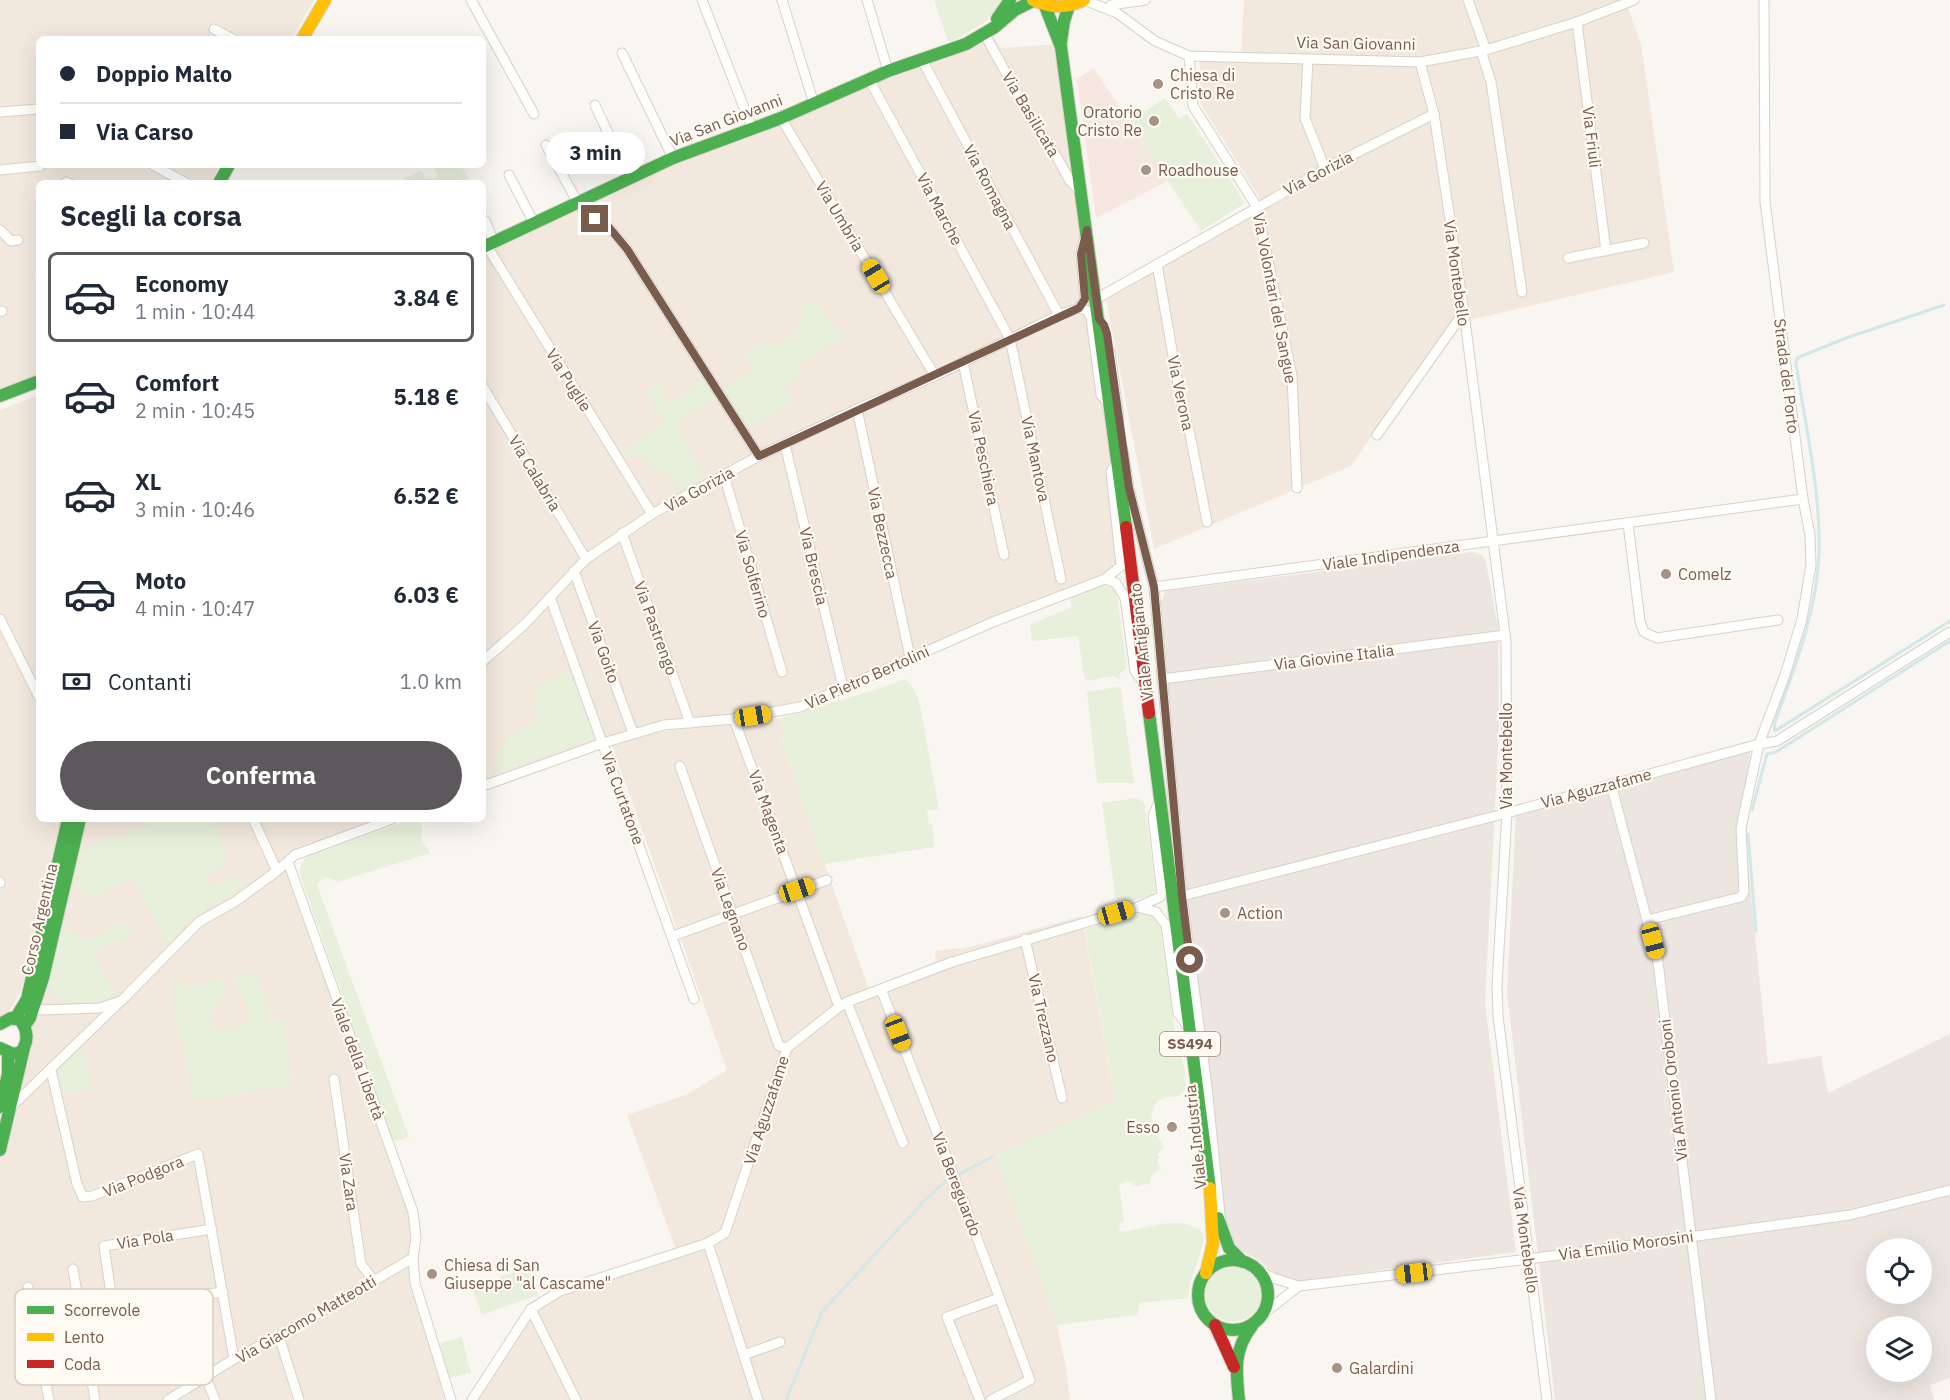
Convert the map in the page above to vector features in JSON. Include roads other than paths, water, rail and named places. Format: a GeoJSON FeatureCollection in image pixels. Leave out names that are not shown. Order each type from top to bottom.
{"type":"FeatureCollection","features":[{"type":"Feature","properties":{"kind":"main road","name":"Via San Giovanni"},"geometry":{"type":"LineString","coordinates":[[984,33],[1010,0]]}},
{"type":"Feature","properties":{"kind":"main road"},"geometry":{"type":"LineString","coordinates":[[1037,2],[1057,8],[1084,0]]}},
{"type":"Feature","properties":{"kind":"main road"},"geometry":{"type":"LineString","coordinates":[[304,36],[321,2]]}},
{"type":"Feature","properties":{"kind":"main road","name":"Via San Giovanni"},"geometry":{"type":"LineString","coordinates":[[488,245],[673,158],[781,118],[921,58],[954,49],[984,33],[1016,10],[1037,2]]}},
{"type":"Feature","properties":{"kind":"main road","name":"Viale Artigianato"},"geometry":{"type":"LineString","coordinates":[[1037,2],[1061,44]]}},
{"type":"Feature","properties":{"kind":"main road","name":"Viale Artigianato"},"geometry":{"type":"LineString","coordinates":[[1069,6],[1064,21],[1061,44],[1118,461],[1159,800],[1176,896]]}},
{"type":"Feature","properties":{"kind":"main road"},"geometry":{"type":"LineString","coordinates":[[0,396],[36,382]]}},
{"type":"Feature","properties":{"kind":"main road","name":"Corso Argentina"},"geometry":{"type":"LineString","coordinates":[[20,1022],[67,822]]}},
{"type":"Feature","properties":{"kind":"main road","name":"Corso Argentina"},"geometry":{"type":"LineString","coordinates":[[20,1022],[33,1009],[43,978],[79,822]]}},
{"type":"Feature","properties":{"kind":"main road","name":"Viale Industria"},"geometry":{"type":"LineString","coordinates":[[1176,896],[1188,1026],[1211,1192],[1213,1243],[1206,1273],[1198,1291],[1199,1304],[1205,1316],[1215,1325],[1236,1373]]}},
{"type":"Feature","properties":{"kind":"main road"},"geometry":{"type":"LineString","coordinates":[[0,1024],[8,1020],[20,1022],[29,1036],[5,1107]]}},
{"type":"Feature","properties":{"kind":"main road"},"geometry":{"type":"LineString","coordinates":[[0,1149],[8,1074],[4,1050],[18,1052],[24,1048]]}},
{"type":"Feature","properties":{"kind":"main road","name":"Viale Industria"},"geometry":{"type":"LineString","coordinates":[[1211,1192],[1227,1245],[1236,1257],[1263,1278],[1267,1290],[1267,1302],[1260,1317],[1243,1336],[1237,1349],[1236,1373],[1239,1400]]}},
{"type":"Feature","properties":{"kind":"main road"},"geometry":{"type":"LineString","coordinates":[[1206,1273],[1223,1262],[1249,1265]]}},
{"type":"Feature","properties":{"kind":"main road"},"geometry":{"type":"LineString","coordinates":[[1215,1325],[1233,1330],[1246,1328],[1260,1317]]}},
{"type":"Feature","properties":{"kind":"street"},"geometry":{"type":"LineString","coordinates":[[471,0],[534,114]]}},
{"type":"Feature","properties":{"kind":"street"},"geometry":{"type":"LineString","coordinates":[[702,0],[752,128]]}},
{"type":"Feature","properties":{"kind":"street"},"geometry":{"type":"LineString","coordinates":[[782,0],[814,104]]}},
{"type":"Feature","properties":{"kind":"street"},"geometry":{"type":"LineString","coordinates":[[867,0],[888,71]]}},
{"type":"Feature","properties":{"kind":"street","name":"Via San Giovanni"},"geometry":{"type":"LineString","coordinates":[[1084,0],[1111,6],[1155,40],[1189,56],[1420,62],[1484,51],[1578,22],[1634,0]]}},
{"type":"Feature","properties":{"kind":"street"},"geometry":{"type":"LineString","coordinates":[[1111,6],[1144,0]]}},
{"type":"Feature","properties":{"kind":"street"},"geometry":{"type":"LineString","coordinates":[[1468,0],[1491,82],[1522,292]]}},
{"type":"Feature","properties":{"kind":"street","name":"Strada del Porto"},"geometry":{"type":"LineString","coordinates":[[1647,920],[1741,897],[1744,892],[1741,829],[1759,744],[1785,675],[1802,619],[1811,565],[1810,535],[1803,499],[1765,202],[1764,0]]}},
{"type":"Feature","properties":{"kind":"street","name":"Via Friuli"},"geometry":{"type":"LineString","coordinates":[[1578,22],[1606,251]]}},
{"type":"Feature","properties":{"kind":"street"},"geometry":{"type":"LineString","coordinates":[[214,29],[227,36]]}},
{"type":"Feature","properties":{"kind":"street","name":"Via Basilicata"},"geometry":{"type":"LineString","coordinates":[[984,33],[1028,113],[1070,181],[1081,192]]}},
{"type":"Feature","properties":{"kind":"street"},"geometry":{"type":"LineString","coordinates":[[622,53],[673,158]]}},
{"type":"Feature","properties":{"kind":"street","name":"Via Volontari del Sangue"},"geometry":{"type":"LineString","coordinates":[[1189,56],[1193,106],[1257,207],[1292,376],[1297,488]]}},
{"type":"Feature","properties":{"kind":"street","name":"Via Romagna"},"geometry":{"type":"LineString","coordinates":[[921,58],[1059,315]]}},
{"type":"Feature","properties":{"kind":"street"},"geometry":{"type":"LineString","coordinates":[[1308,59],[1305,118],[1325,169]]}},
{"type":"Feature","properties":{"kind":"street"},"geometry":{"type":"LineString","coordinates":[[1420,62],[1434,114]]}},
{"type":"Feature","properties":{"kind":"street","name":"Via Marche"},"geometry":{"type":"LineString","coordinates":[[869,79],[1010,339]]}},
{"type":"Feature","properties":{"kind":"street"},"geometry":{"type":"LineString","coordinates":[[594,105],[629,178]]}},
{"type":"Feature","properties":{"kind":"street"},"geometry":{"type":"LineString","coordinates":[[0,112],[36,109]]}},
{"type":"Feature","properties":{"kind":"street","name":"Via Gorizia"},"geometry":{"type":"LineString","coordinates":[[1096,299],[1325,169],[1434,114]]}},
{"type":"Feature","properties":{"kind":"street","name":"Via Montebello"},"geometry":{"type":"LineString","coordinates":[[1434,114],[1464,312],[1505,635],[1507,813],[1497,984],[1498,1016],[1547,1400]]}},
{"type":"Feature","properties":{"kind":"street","name":"Via Umbria"},"geometry":{"type":"LineString","coordinates":[[781,118],[935,376]]}},
{"type":"Feature","properties":{"kind":"street"},"geometry":{"type":"LineString","coordinates":[[546,145],[583,212],[607,225],[627,249],[759,456]]}},
{"type":"Feature","properties":{"kind":"street"},"geometry":{"type":"LineString","coordinates":[[0,170],[36,166]]}},
{"type":"Feature","properties":{"kind":"street"},"geometry":{"type":"LineString","coordinates":[[158,168],[180,180]]}},
{"type":"Feature","properties":{"kind":"street"},"geometry":{"type":"LineString","coordinates":[[509,175],[534,224]]}},
{"type":"Feature","properties":{"kind":"street","name":"Via Puglie"},"geometry":{"type":"LineString","coordinates":[[486,229],[488,245],[652,514]]}},
{"type":"Feature","properties":{"kind":"street"},"geometry":{"type":"LineString","coordinates":[[0,230],[11,241],[18,240]]}},
{"type":"Feature","properties":{"kind":"street"},"geometry":{"type":"LineString","coordinates":[[1087,230],[1081,254],[1085,299],[1079,308],[1088,311],[1101,395],[1110,406]]}},
{"type":"Feature","properties":{"kind":"street"},"geometry":{"type":"LineString","coordinates":[[1569,258],[1644,243]]}},
{"type":"Feature","properties":{"kind":"street","name":"Via Verona"},"geometry":{"type":"LineString","coordinates":[[1157,264],[1183,413],[1190,435],[1207,522]]}},
{"type":"Feature","properties":{"kind":"street","name":"Via Gorizia"},"geometry":{"type":"LineString","coordinates":[[486,658],[525,624],[586,559],[652,514],[759,456],[935,376],[1059,315],[1079,308]]}},
{"type":"Feature","properties":{"kind":"street"},"geometry":{"type":"LineString","coordinates":[[1377,435],[1464,312]]}},
{"type":"Feature","properties":{"kind":"street","name":"Viale Artigianato"},"geometry":{"type":"LineString","coordinates":[[1099,319],[1107,334],[1129,488],[1154,587],[1176,896]]}},
{"type":"Feature","properties":{"kind":"street","name":"Via Mantova"},"geometry":{"type":"LineString","coordinates":[[1010,339],[1061,579]]}},
{"type":"Feature","properties":{"kind":"street","name":"Via Peschiera"},"geometry":{"type":"LineString","coordinates":[[963,362],[1004,555]]}},
{"type":"Feature","properties":{"kind":"street","name":"Via Calabria"},"geometry":{"type":"LineString","coordinates":[[486,392],[586,559]]}},
{"type":"Feature","properties":{"kind":"street","name":"Via Bezzecca"},"geometry":{"type":"LineString","coordinates":[[857,410],[910,657]]}},
{"type":"Feature","properties":{"kind":"street","name":"Via Brescia"},"geometry":{"type":"LineString","coordinates":[[785,445],[843,687]]}},
{"type":"Feature","properties":{"kind":"street"},"geometry":{"type":"LineString","coordinates":[[1105,579],[1121,566],[1111,472],[1118,461]]}},
{"type":"Feature","properties":{"kind":"street","name":"Via Solferino"},"geometry":{"type":"LineString","coordinates":[[724,475],[782,672]]}},
{"type":"Feature","properties":{"kind":"street","name":"Viale Indipendenza"},"geometry":{"type":"LineString","coordinates":[[1154,587],[1803,499]]}},
{"type":"Feature","properties":{"kind":"street"},"geometry":{"type":"LineString","coordinates":[[1628,523],[1640,621],[1644,632],[1657,638],[1779,620]]}},
{"type":"Feature","properties":{"kind":"street","name":"Via Pastrengo"},"geometry":{"type":"LineString","coordinates":[[622,534],[690,723]]}},
{"type":"Feature","properties":{"kind":"street","name":"Via Goito"},"geometry":{"type":"LineString","coordinates":[[574,571],[633,733]]}},
{"type":"Feature","properties":{"kind":"street"},"geometry":{"type":"LineString","coordinates":[[1105,579],[1116,583],[1125,598],[1135,671],[1145,685]]}},
{"type":"Feature","properties":{"kind":"street","name":"Via Pietro Bertolini"},"geometry":{"type":"LineString","coordinates":[[486,785],[603,743],[664,725],[734,718],[800,707],[993,622],[1105,579]]}},
{"type":"Feature","properties":{"kind":"street","name":"Via Curtatone"},"geometry":{"type":"LineString","coordinates":[[550,597],[694,999]]}},
{"type":"Feature","properties":{"kind":"street"},"geometry":{"type":"LineString","coordinates":[[0,619],[36,688]]}},
{"type":"Feature","properties":{"kind":"street","name":"Via Aguzzafame"},"geometry":{"type":"LineString","coordinates":[[1176,896],[1507,813],[1777,741],[1950,632]]}},
{"type":"Feature","properties":{"kind":"street","name":"Via Giovine Italia"},"geometry":{"type":"LineString","coordinates":[[1162,679],[1505,635]]}},
{"type":"Feature","properties":{"kind":"street","name":"Via Magenta"},"geometry":{"type":"LineString","coordinates":[[734,718],[797,890],[843,1005],[903,1143]]}},
{"type":"Feature","properties":{"kind":"street","name":"Via Legnano"},"geometry":{"type":"LineString","coordinates":[[680,766],[780,1046],[786,1048]]}},
{"type":"Feature","properties":{"kind":"street","name":"Via Antonio Oroboni"},"geometry":{"type":"LineString","coordinates":[[1611,784],[1658,962],[1711,1400]]}},
{"type":"Feature","properties":{"kind":"street","name":"Via Aguzzafame"},"geometry":{"type":"LineString","coordinates":[[472,1400],[531,1310],[560,1291],[708,1243],[725,1233],[786,1048],[843,1005],[952,962],[1138,907],[1158,899],[1162,894],[1153,816],[1159,800]]}},
{"type":"Feature","properties":{"kind":"street"},"geometry":{"type":"LineString","coordinates":[[254,822],[278,871]]}},
{"type":"Feature","properties":{"kind":"street"},"geometry":{"type":"LineString","coordinates":[[5,1107],[51,1070],[200,922],[236,901],[296,855],[384,822]]}},
{"type":"Feature","properties":{"kind":"street","name":"Viale della Libertà"},"geometry":{"type":"LineString","coordinates":[[288,862],[413,1212],[416,1238],[413,1258],[415,1283],[451,1400]]}},
{"type":"Feature","properties":{"kind":"street"},"geometry":{"type":"LineString","coordinates":[[673,936],[827,880]]}},
{"type":"Feature","properties":{"kind":"street","name":"Viale Industria"},"geometry":{"type":"LineString","coordinates":[[1176,896],[1207,1087],[1222,1233]]}},
{"type":"Feature","properties":{"kind":"street"},"geometry":{"type":"LineString","coordinates":[[1138,907],[1156,912],[1164,920],[1178,1013],[1188,1026]]}},
{"type":"Feature","properties":{"kind":"street","name":"Via Trezzano"},"geometry":{"type":"LineString","coordinates":[[1025,939],[1062,1098]]}},
{"type":"Feature","properties":{"kind":"street","name":"Via Bereguardo"},"geometry":{"type":"LineString","coordinates":[[881,989],[1030,1380],[990,1400]]}},
{"type":"Feature","properties":{"kind":"street"},"geometry":{"type":"LineString","coordinates":[[33,1009],[99,1008],[112,1005],[125,997]]}},
{"type":"Feature","properties":{"kind":"street","name":"Via Podgora"},"geometry":{"type":"LineString","coordinates":[[51,1070],[82,1197],[92,1196],[198,1154],[234,1359]]}},
{"type":"Feature","properties":{"kind":"street","name":"Via Zara"},"geometry":{"type":"LineString","coordinates":[[334,1079],[361,1264],[374,1281]]}},
{"type":"Feature","properties":{"kind":"street","name":"Via Emilio Morosini"},"geometry":{"type":"LineString","coordinates":[[1249,1265],[1273,1278],[1299,1286],[1529,1259],[1850,1215],[1950,1190]]}},
{"type":"Feature","properties":{"kind":"street","name":"Via Pola"},"geometry":{"type":"LineString","coordinates":[[111,1289],[105,1246],[212,1228]]}},
{"type":"Feature","properties":{"kind":"street"},"geometry":{"type":"LineString","coordinates":[[708,1243],[758,1400]]}},
{"type":"Feature","properties":{"kind":"street","name":"Via Giacomo Matteotti"},"geometry":{"type":"LineString","coordinates":[[213,1373],[234,1359],[279,1336],[413,1258]]}},
{"type":"Feature","properties":{"kind":"street"},"geometry":{"type":"LineString","coordinates":[[73,1269],[76,1289]]}},
{"type":"Feature","properties":{"kind":"street"},"geometry":{"type":"LineString","coordinates":[[1260,1317],[1299,1286]]}},
{"type":"Feature","properties":{"kind":"street"},"geometry":{"type":"LineString","coordinates":[[213,1293],[223,1292]]}},
{"type":"Feature","properties":{"kind":"street"},"geometry":{"type":"LineString","coordinates":[[980,1400],[947,1317],[999,1298]]}},
{"type":"Feature","properties":{"kind":"street"},"geometry":{"type":"LineString","coordinates":[[531,1310],[576,1400]]}},
{"type":"Feature","properties":{"kind":"street"},"geometry":{"type":"LineString","coordinates":[[279,1336],[300,1400]]}},
{"type":"Feature","properties":{"kind":"street"},"geometry":{"type":"LineString","coordinates":[[744,1355],[780,1342]]}},
{"type":"Feature","properties":{"kind":"street"},"geometry":{"type":"LineString","coordinates":[[1236,1373],[1245,1400]]}},
{"type":"Feature","properties":{"kind":"street"},"geometry":{"type":"LineString","coordinates":[[46,1385],[49,1400]]}},
{"type":"Feature","properties":{"kind":"street"},"geometry":{"type":"LineString","coordinates":[[92,1385],[95,1400]]}},
{"type":"Feature","properties":{"kind":"street","name":"Via Giacomo Matteotti"},"geometry":{"type":"LineString","coordinates":[[168,1400],[194,1385]]}},
{"type":"Feature","properties":{"kind":"street"},"geometry":{"type":"LineString","coordinates":[[209,1385],[215,1400]]}},
{"type":"Feature","properties":{"kind":"waterway"},"geometry":{"type":"LineString","coordinates":[[1944,305],[1846,338],[1797,358],[1818,506],[1819,553],[1809,619],[1774,725],[1775,731],[1950,621]]}},
{"type":"Feature","properties":{"kind":"waterway"},"geometry":{"type":"LineString","coordinates":[[1752,810],[1767,754],[1776,752],[1950,641]]}},
{"type":"Feature","properties":{"kind":"waterway"},"geometry":{"type":"LineString","coordinates":[[1748,834],[1756,931]]}},
{"type":"Feature","properties":{"kind":"waterway"},"geometry":{"type":"LineString","coordinates":[[957,1175],[992,1157]]}},
{"type":"Feature","properties":{"kind":"waterway"},"geometry":{"type":"LineString","coordinates":[[786,1400],[822,1312],[924,1201],[951,1176]]}},
{"type":"Feature","properties":{"kind":"place","name":"Chiesa di Cristo Re"},"geometry":{"type":"Point","coordinates":[1158,84]}},
{"type":"Feature","properties":{"kind":"place","name":"Oratorio Cristo Re"},"geometry":{"type":"Point","coordinates":[1154,121]}},
{"type":"Feature","properties":{"kind":"place","name":"Roadhouse"},"geometry":{"type":"Point","coordinates":[1146,170]}},
{"type":"Feature","properties":{"kind":"place","name":"Comelz"},"geometry":{"type":"Point","coordinates":[1666,574]}},
{"type":"Feature","properties":{"kind":"place","name":"Action"},"geometry":{"type":"Point","coordinates":[1225,913]}},
{"type":"Feature","properties":{"kind":"place","name":"Esso"},"geometry":{"type":"Point","coordinates":[1172,1127]}},
{"type":"Feature","properties":{"kind":"place","name":"Chiesa di San Giuseppe \"al Cascame\""},"geometry":{"type":"Point","coordinates":[432,1274]}},
{"type":"Feature","properties":{"kind":"place","name":"Galardini"},"geometry":{"type":"Point","coordinates":[1337,1368]}}]}
